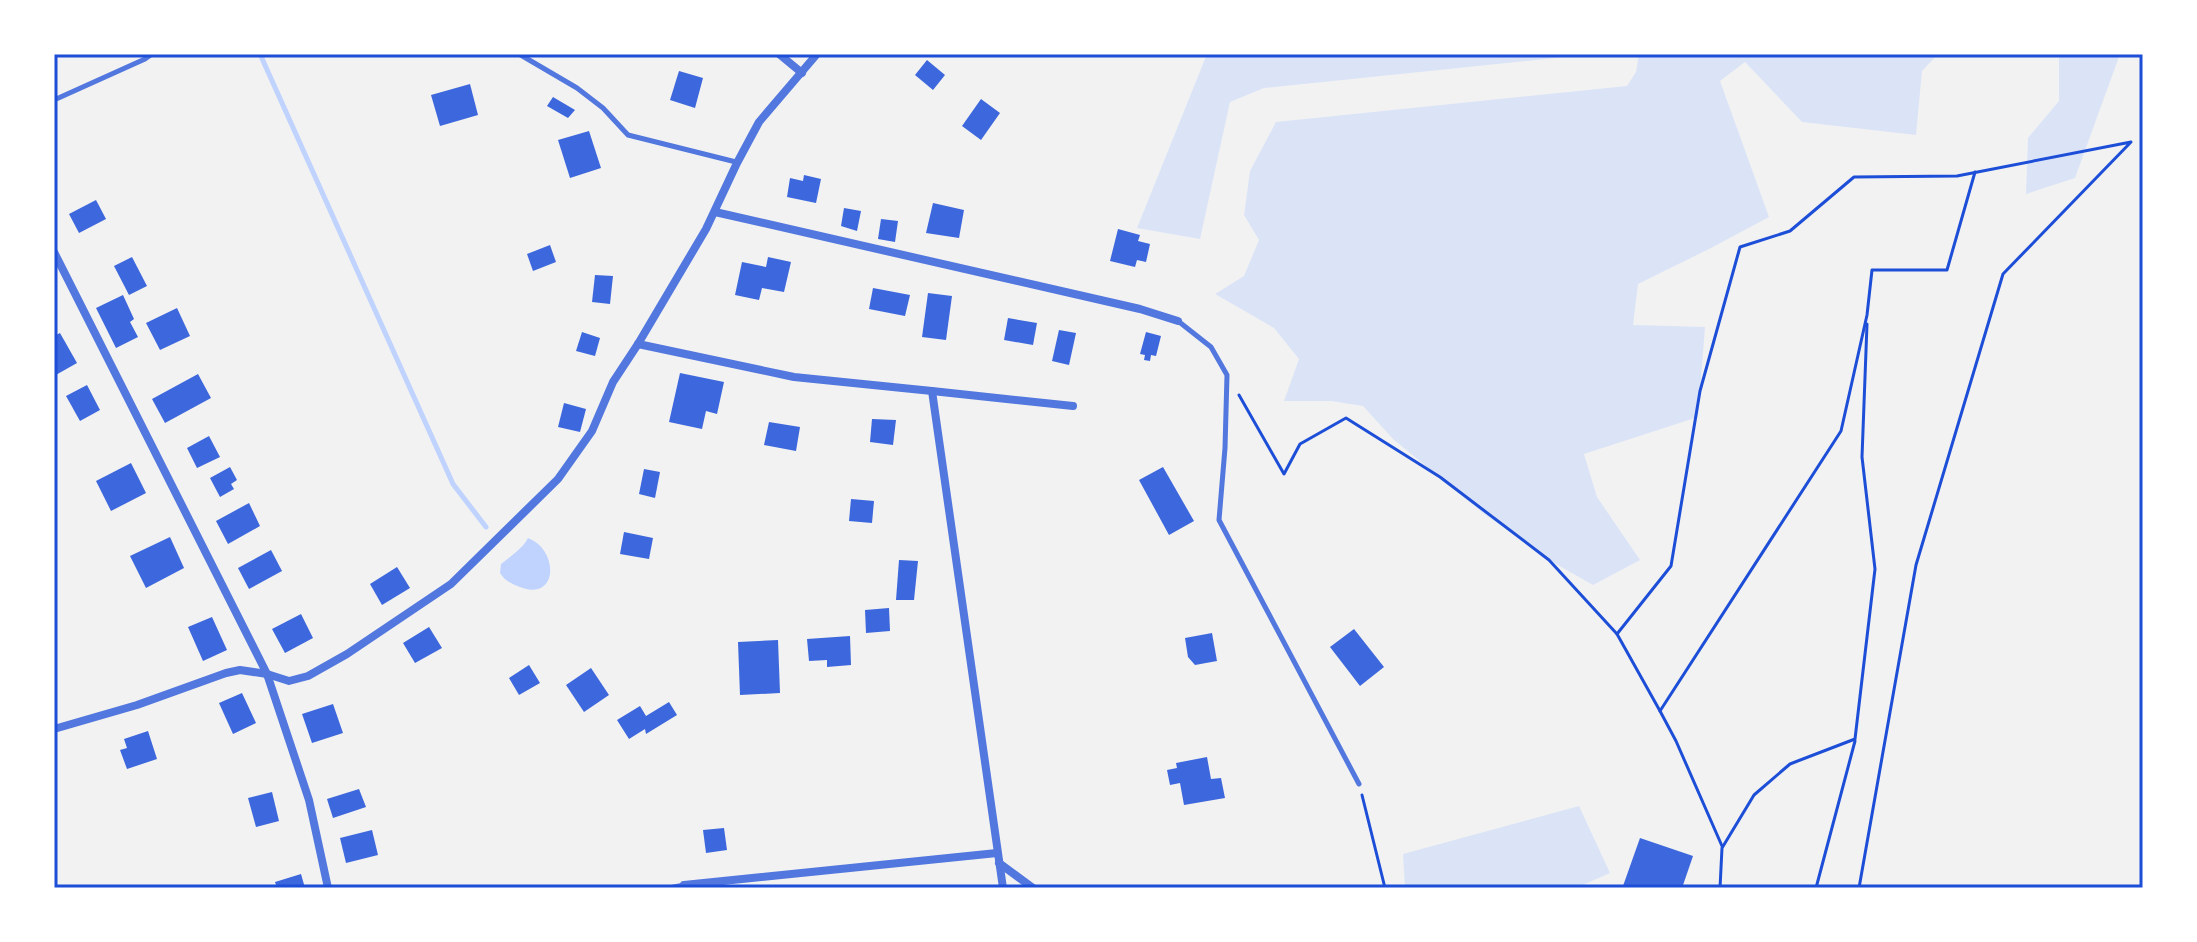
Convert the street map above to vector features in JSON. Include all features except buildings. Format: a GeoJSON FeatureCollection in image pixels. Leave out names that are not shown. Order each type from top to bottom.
{"type":"FeatureCollection","features":[{"type":"Feature","properties":{"kind":"street"},"geometry":{"type":"LineString","coordinates":[[779,54],[802,73]]}},
{"type":"Feature","properties":{"kind":"street"},"geometry":{"type":"LineString","coordinates":[[54,729],[240,670],[289,681],[308,676],[347,654],[451,584],[558,479],[592,431],[613,382],[715,212],[759,122],[817,54]]}},
{"type":"Feature","properties":{"kind":"street"},"geometry":{"type":"LineString","coordinates":[[715,212],[1140,309],[1178,321]]}},
{"type":"Feature","properties":{"kind":"street"},"geometry":{"type":"LineString","coordinates":[[54,252],[267,674],[309,800],[328,888]]}},
{"type":"Feature","properties":{"kind":"street"},"geometry":{"type":"LineString","coordinates":[[638,344],[794,377],[1073,406]]}},
{"type":"Feature","properties":{"kind":"street"},"geometry":{"type":"LineString","coordinates":[[932,391],[1003,888]]}},
{"type":"Feature","properties":{"kind":"street"},"geometry":{"type":"LineString","coordinates":[[684,885],[998,858],[1033,888]]}},
{"type":"Feature","properties":{"kind":"lane"},"geometry":{"type":"LineString","coordinates":[[54,100],[152,54]]}},
{"type":"Feature","properties":{"kind":"lane"},"geometry":{"type":"LineString","coordinates":[[519,54],[577,88],[603,108],[628,135],[737,163]]}},
{"type":"Feature","properties":{"kind":"lane"},"geometry":{"type":"LineString","coordinates":[[1178,321],[1211,347],[1227,375],[1219,520],[1359,784]]}},
{"type":"Feature","properties":{"kind":"lane"},"geometry":{"type":"LineString","coordinates":[[669,888],[684,885]]}},
{"type":"Feature","properties":{"kind":"path"},"geometry":{"type":"LineString","coordinates":[[1617,634],[1671,566],[1700,391],[1740,247],[1790,231],[1854,177],[1957,176],[2131,142],[2003,274],[1916,565],[1859,888]]}},
{"type":"Feature","properties":{"kind":"path"},"geometry":{"type":"LineString","coordinates":[[1816,888],[1855,739],[1875,569],[1862,457],[1867,315],[1872,270],[1947,270],[1975,172]]}},
{"type":"Feature","properties":{"kind":"path"},"geometry":{"type":"LineString","coordinates":[[1660,711],[1841,431],[1867,315]]}},
{"type":"Feature","properties":{"kind":"path"},"geometry":{"type":"LineString","coordinates":[[1227,375],[1284,474],[1300,444],[1346,418],[1440,477],[1549,560],[1617,634],[1676,741],[1722,848],[1720,888]]}},
{"type":"Feature","properties":{"kind":"path"},"geometry":{"type":"LineString","coordinates":[[1722,848],[1754,795],[1790,764],[1855,739]]}},
{"type":"Feature","properties":{"kind":"path"},"geometry":{"type":"LineString","coordinates":[[1359,784],[1385,888]]}},
{"type":"Feature","properties":{"kind":"shaded area"},"geometry":{"type":"Polygon","coordinates":[[[1207,54],[1593,54],[1264,88],[1230,102],[1200,239],[1137,228],[1207,54]]]}},
{"type":"Feature","properties":{"kind":"shaded area"},"geometry":{"type":"Polygon","coordinates":[[[1639,54],[1938,54],[1922,71],[1916,135],[1802,122],[1745,62],[1720,81],[1769,217],[1638,284],[1633,325],[1705,327],[1698,417],[1584,454],[1597,497],[1640,560],[1593,585],[1549,560],[1483,513],[1393,439],[1363,406],[1331,401],[1284,401],[1299,359],[1274,328],[1215,294],[1244,276],[1259,240],[1244,215],[1250,171],[1276,122],[1627,86],[1636,72],[1639,54]]]}},
{"type":"Feature","properties":{"kind":"shaded area"},"geometry":{"type":"Polygon","coordinates":[[[2059,54],[2120,54],[2075,178],[2026,194],[2028,138],[2059,101],[2059,54]]]}},
{"type":"Feature","properties":{"kind":"shaded area"},"geometry":{"type":"Polygon","coordinates":[[[1579,806],[1610,873],[1576,888],[1405,888],[1403,854],[1579,806]]]}},
{"type":"Feature","properties":{"kind":"water"},"geometry":{"type":"Polygon","coordinates":[[[528,538],[546,553],[550,564],[547,583],[530,590],[506,580],[500,573],[501,564],[528,538]]]}},
{"type":"Feature","properties":{"kind":"waterway"},"geometry":{"type":"LineString","coordinates":[[260,54],[453,484],[486,527]]}}]}
